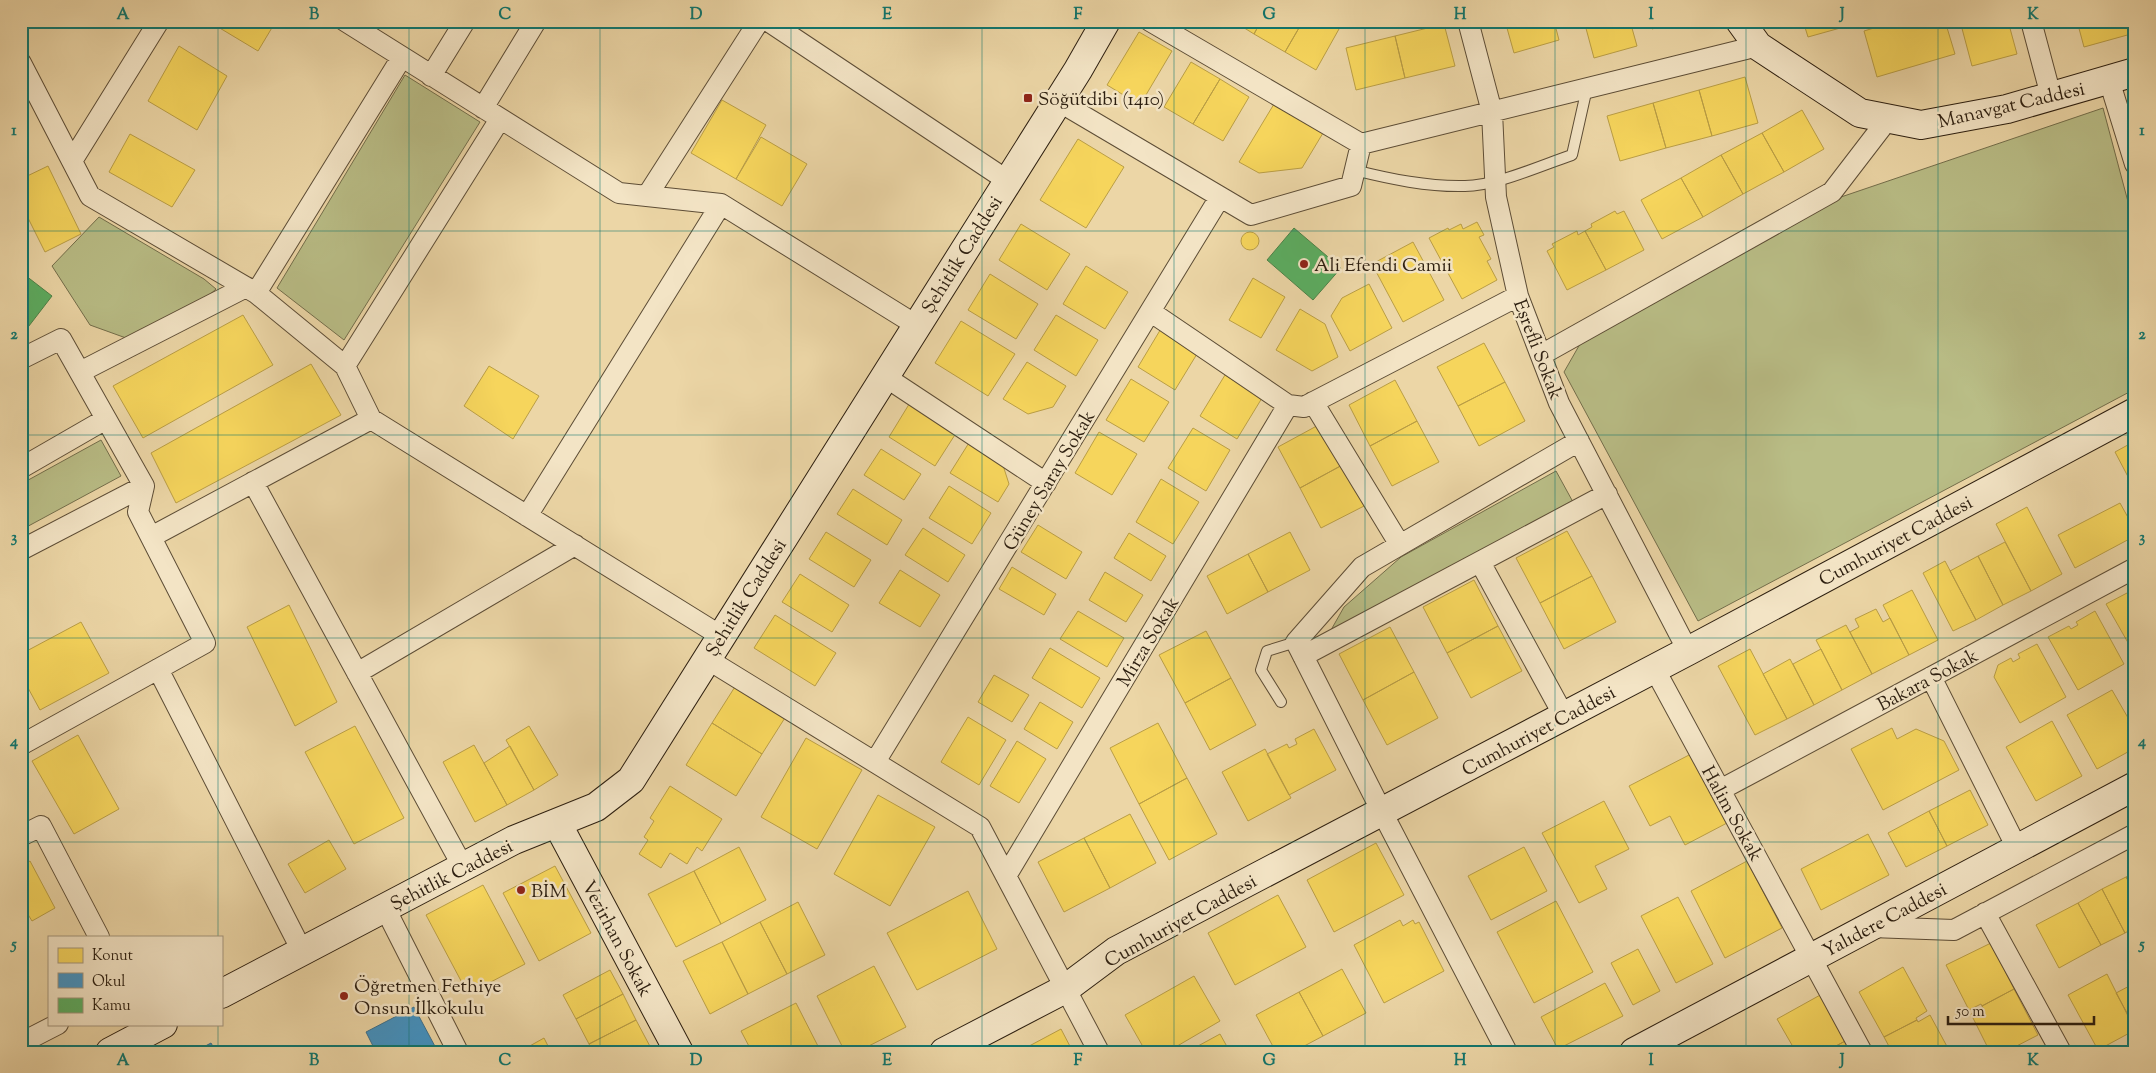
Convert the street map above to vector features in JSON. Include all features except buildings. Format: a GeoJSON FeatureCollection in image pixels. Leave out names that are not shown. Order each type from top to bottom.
{"type":"FeatureCollection","features":[{"type":"Feature","properties":{"kind":"street"},"geometry":{"type":"LineString","coordinates":[[72,161],[159,21]]}},
{"type":"Feature","properties":{"kind":"street"},"geometry":{"type":"LineString","coordinates":[[345,21],[620,193],[720,204],[916,325]]}},
{"type":"Feature","properties":{"kind":"street"},"geometry":{"type":"LineString","coordinates":[[431,76],[465,21]]}},
{"type":"Feature","properties":{"kind":"street"},"geometry":{"type":"LineString","coordinates":[[345,366],[492,114],[536,21]]}},
{"type":"Feature","properties":{"kind":"street"},"geometry":{"type":"LineString","coordinates":[[647,196],[759,21]]}},
{"type":"Feature","properties":{"kind":"street"},"geometry":{"type":"LineString","coordinates":[[768,21],[1008,181]]}},
{"type":"Feature","properties":{"kind":"street"},"geometry":{"type":"LineString","coordinates":[[1150,21],[1361,144],[1758,46]]}},
{"type":"Feature","properties":{"kind":"street","name":"Eşrefli Sokak"},"geometry":{"type":"LineString","coordinates":[[1468,21],[1492,112],[1496,197],[1518,296],[1559,403],[1688,650]]}},
{"type":"Feature","properties":{"kind":"street","name":"Manavgat Caddesi"},"geometry":{"type":"LineString","coordinates":[[1740,21],[1758,46],[1860,113],[1921,125],[2007,108],[2135,72]]}},
{"type":"Feature","properties":{"kind":"street"},"geometry":{"type":"LineString","coordinates":[[2031,21],[2051,96]]}},
{"type":"Feature","properties":{"kind":"street","name":"Şehitlik Caddesi"},"geometry":{"type":"LineString","coordinates":[[222,993],[514,840],[596,807],[631,780],[1058,101],[1101,23]]}},
{"type":"Feature","properties":{"kind":"street"},"geometry":{"type":"LineString","coordinates":[[80,372],[251,290],[402,57]]}},
{"type":"Feature","properties":{"kind":"street"},"geometry":{"type":"LineString","coordinates":[[21,63],[90,196],[251,290],[345,366],[371,419],[721,636]]}},
{"type":"Feature","properties":{"kind":"street"},"geometry":{"type":"LineString","coordinates":[[2109,80],[2135,164]]}},
{"type":"Feature","properties":{"kind":"street"},"geometry":{"type":"LineString","coordinates":[[1058,101],[1251,215],[1351,186],[1361,144]]}},
{"type":"Feature","properties":{"kind":"street"},"geometry":{"type":"LineString","coordinates":[[1541,354],[1832,192],[1888,119]]}},
{"type":"Feature","properties":{"kind":"street","name":"Güney Saray Sokak"},"geometry":{"type":"LineString","coordinates":[[875,762],[1220,197]]}},
{"type":"Feature","properties":{"kind":"street"},"geometry":{"type":"LineString","coordinates":[[527,516],[720,204]]}},
{"type":"Feature","properties":{"kind":"street"},"geometry":{"type":"LineString","coordinates":[[1150,312],[1288,405],[1304,407],[1518,296]]}},
{"type":"Feature","properties":{"kind":"street"},"geometry":{"type":"LineString","coordinates":[[21,359],[61,339],[144,486],[138,512],[205,643],[21,745]]}},
{"type":"Feature","properties":{"kind":"street"},"geometry":{"type":"LineString","coordinates":[[884,376],[1046,482]]}},
{"type":"Feature","properties":{"kind":"street"},"geometry":{"type":"LineString","coordinates":[[1313,402],[1400,545]]}},
{"type":"Feature","properties":{"kind":"street","name":"Mirza Sokak"},"geometry":{"type":"LineString","coordinates":[[1006,876],[1288,405]]}},
{"type":"Feature","properties":{"kind":"street","name":"Cumhuriyet Caddesi"},"geometry":{"type":"LineString","coordinates":[[944,1052],[1065,989],[1116,951],[1564,716],[2135,412]]}},
{"type":"Feature","properties":{"kind":"street"},"geometry":{"type":"LineString","coordinates":[[21,468],[106,419]]}},
{"type":"Feature","properties":{"kind":"street"},"geometry":{"type":"LineString","coordinates":[[151,537],[371,419]]}},
{"type":"Feature","properties":{"kind":"street"},"geometry":{"type":"LineString","coordinates":[[1300,649],[1362,567],[1579,441]]}},
{"type":"Feature","properties":{"kind":"street"},"geometry":{"type":"LineString","coordinates":[[253,482],[463,867]]}},
{"type":"Feature","properties":{"kind":"street"},"geometry":{"type":"LineString","coordinates":[[21,550],[144,486]]}},
{"type":"Feature","properties":{"kind":"street"},"geometry":{"type":"LineString","coordinates":[[1300,649],[1480,562],[1607,494]]}},
{"type":"Feature","properties":{"kind":"street"},"geometry":{"type":"LineString","coordinates":[[357,673],[575,545]]}},
{"type":"Feature","properties":{"kind":"street"},"geometry":{"type":"LineString","coordinates":[[1480,562],[1564,716]]}},
{"type":"Feature","properties":{"kind":"street","name":"Bakara Sokak"},"geometry":{"type":"LineString","coordinates":[[1720,790],[2135,568]]}},
{"type":"Feature","properties":{"kind":"street"},"geometry":{"type":"LineString","coordinates":[[1300,649],[1382,812],[1507,1052]]}},
{"type":"Feature","properties":{"kind":"street"},"geometry":{"type":"LineString","coordinates":[[707,659],[980,827],[1099,1052]]}},
{"type":"Feature","properties":{"kind":"street","name":"Halim Sokak"},"geometry":{"type":"LineString","coordinates":[[1654,668],[1862,1052]]}},
{"type":"Feature","properties":{"kind":"street"},"geometry":{"type":"LineString","coordinates":[[158,669],[302,951]]}},
{"type":"Feature","properties":{"kind":"street"},"geometry":{"type":"LineString","coordinates":[[1931,677],[2018,848]]}},
{"type":"Feature","properties":{"kind":"street","name":"Yalıdere Caddesi"},"geometry":{"type":"LineString","coordinates":[[1634,1052],[1664,1045],[1812,957],[2135,786]]}},
{"type":"Feature","properties":{"kind":"street","name":"Vezirhan Sokak"},"geometry":{"type":"LineString","coordinates":[[557,823],[678,1052]]}},
{"type":"Feature","properties":{"kind":"street"},"geometry":{"type":"LineString","coordinates":[[21,836],[41,826],[98,936]]}},
{"type":"Feature","properties":{"kind":"street"},"geometry":{"type":"LineString","coordinates":[[1869,927],[1954,930],[2135,834]]}},
{"type":"Feature","properties":{"kind":"street"},"geometry":{"type":"LineString","coordinates":[[385,908],[458,1052]]}},
{"type":"Feature","properties":{"kind":"street"},"geometry":{"type":"LineString","coordinates":[[1985,913],[2061,1052]]}},
{"type":"Feature","properties":{"kind":"street"},"geometry":{"type":"LineString","coordinates":[[21,1043],[54,1026]]}},
{"type":"Feature","properties":{"kind":"street"},"geometry":{"type":"LineString","coordinates":[[110,1052],[153,1027]]}},
{"type":"Feature","properties":{"kind":"lane"},"geometry":{"type":"LineString","coordinates":[[1354,170],[1397,181],[1466,186],[1495,181],[1572,155],[1587,88]]}},
{"type":"Feature","properties":{"kind":"lane"},"geometry":{"type":"LineString","coordinates":[[1281,702],[1261,670],[1268,651],[1300,649]]}},
{"type":"Feature","properties":{"kind":"green space"},"geometry":{"type":"Polygon","coordinates":[[[405,75],[480,122],[344,340],[277,288],[405,75]]]}},
{"type":"Feature","properties":{"kind":"green space"},"geometry":{"type":"Polygon","coordinates":[[[2103,108],[2135,228],[2135,389],[1698,621],[1564,372],[1580,344],[1841,197],[2103,108]]]}},
{"type":"Feature","properties":{"kind":"green space"},"geometry":{"type":"Polygon","coordinates":[[[99,217],[204,279],[216,289],[206,298],[126,338],[90,325],[52,266],[99,217]]]}},
{"type":"Feature","properties":{"kind":"green space"},"geometry":{"type":"Polygon","coordinates":[[[101,440],[121,476],[21,530],[21,484],[101,440]]]}},
{"type":"Feature","properties":{"kind":"green space"},"geometry":{"type":"Polygon","coordinates":[[[1556,471],[1573,502],[1331,630],[1344,607],[1401,557],[1556,471]]]}},
{"type":"Feature","properties":{"kind":"place","name":"Söğütdibi (1410)"},"geometry":{"type":"Point","coordinates":[1028,98]}},
{"type":"Feature","properties":{"kind":"place","name":"Ali Efendi Camii"},"geometry":{"type":"Point","coordinates":[1304,264]}},
{"type":"Feature","properties":{"kind":"place","name":"BİM"},"geometry":{"type":"Point","coordinates":[521,890]}},
{"type":"Feature","properties":{"kind":"place","name":"Öğretmen Fethiye Onsun İlkokulu"},"geometry":{"type":"Point","coordinates":[344,996]}}]}
